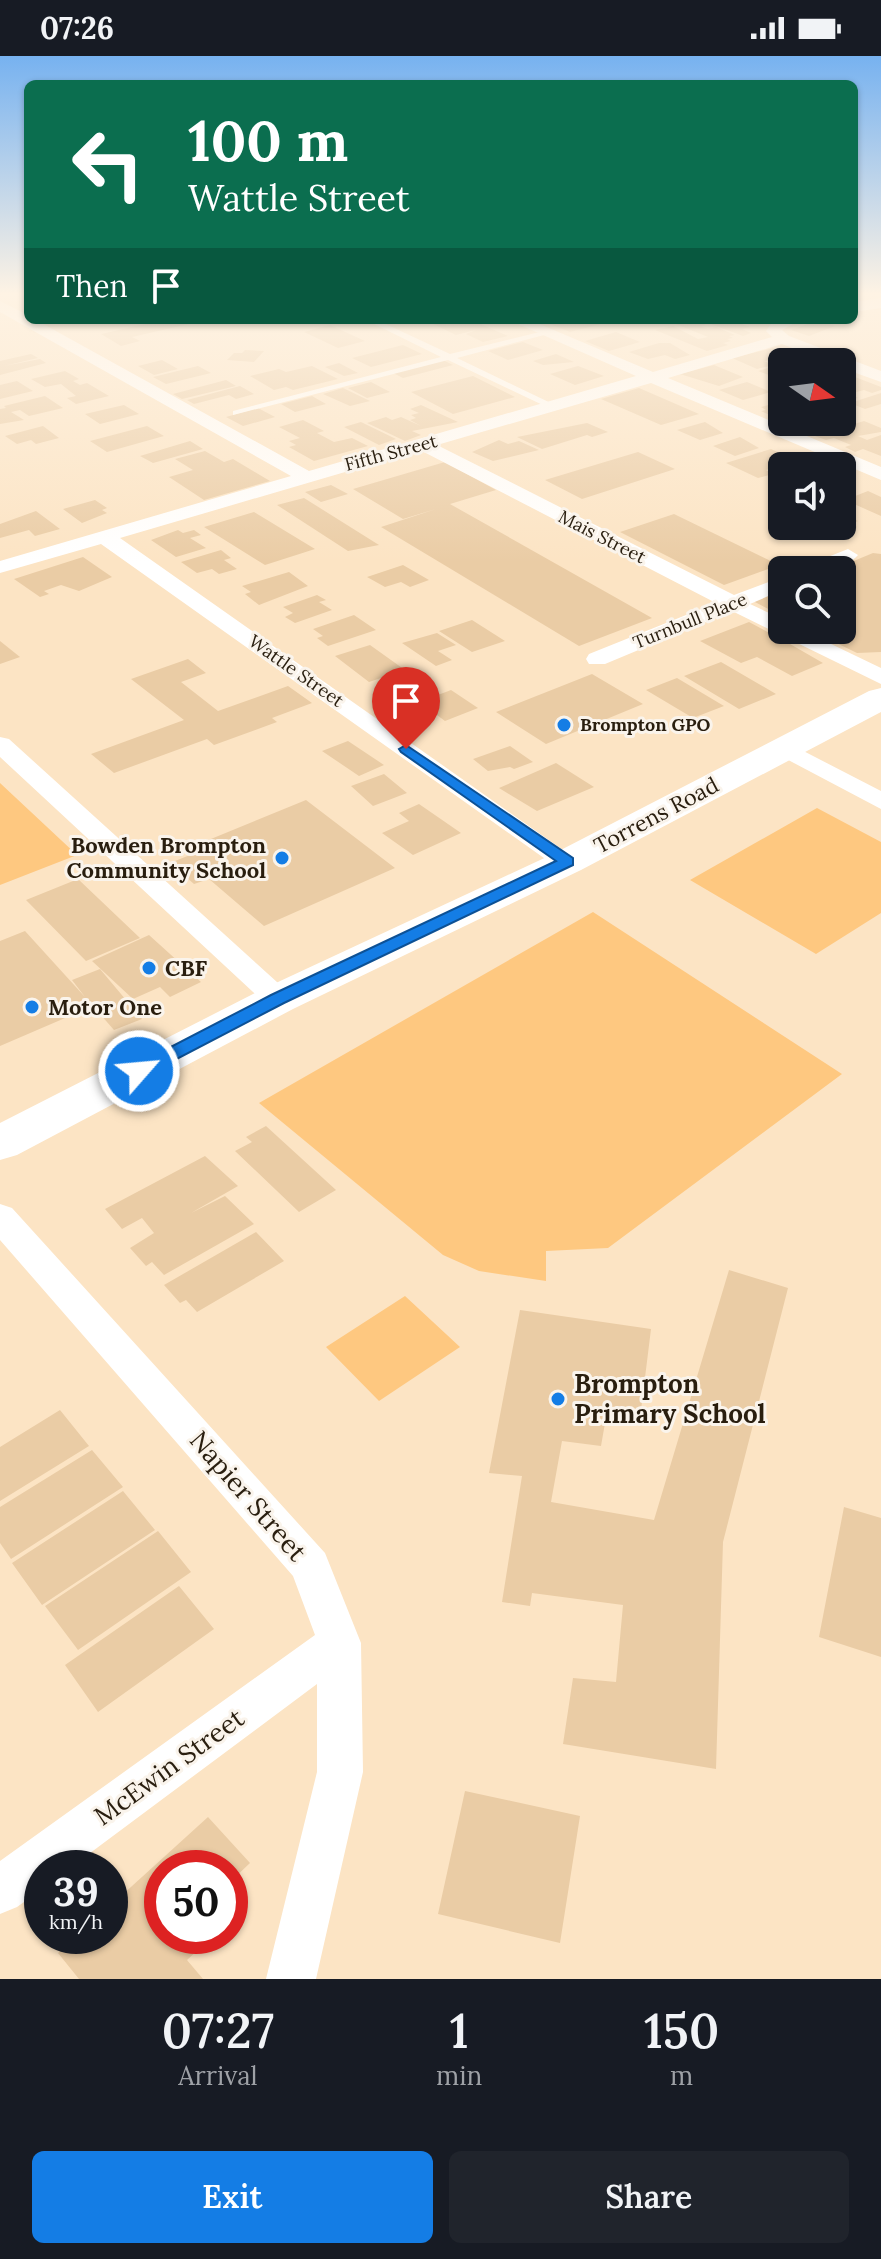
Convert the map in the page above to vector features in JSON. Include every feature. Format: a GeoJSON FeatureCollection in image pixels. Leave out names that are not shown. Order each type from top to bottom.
{"type":"FeatureCollection","features":[{"type":"Feature","properties":{"kind":"main road","name":"Torrens Road"},"geometry":{"type":"LineString","coordinates":[[0,1143],[278,999],[567,862],[881,698]]}},
{"type":"Feature","properties":{"kind":"street"},"geometry":{"type":"LineString","coordinates":[[137,383],[304,476]]}},
{"type":"Feature","properties":{"kind":"street","name":"Fifth Street"},"geometry":{"type":"LineString","coordinates":[[0,567],[629,383]]}},
{"type":"Feature","properties":{"kind":"street"},"geometry":{"type":"LineString","coordinates":[[667,383],[881,474]]}},
{"type":"Feature","properties":{"kind":"street","name":"Mais Street"},"geometry":{"type":"LineString","coordinates":[[423,445],[768,621]]}},
{"type":"Feature","properties":{"kind":"street","name":"Wattle Street"},"geometry":{"type":"LineString","coordinates":[[103,536],[567,862]]}},
{"type":"Feature","properties":{"kind":"street","name":"Turnbull Place"},"geometry":{"type":"LineString","coordinates":[[597,659],[768,589]]}},
{"type":"Feature","properties":{"kind":"street","name":"Mais Street"},"geometry":{"type":"LineString","coordinates":[[814,644],[881,677]]}},
{"type":"Feature","properties":{"kind":"street"},"geometry":{"type":"LineString","coordinates":[[0,744],[278,999]]}},
{"type":"Feature","properties":{"kind":"street"},"geometry":{"type":"LineString","coordinates":[[784,748],[881,801]]}},
{"type":"Feature","properties":{"kind":"street","name":"Napier Street"},"geometry":{"type":"LineString","coordinates":[[0,1217],[310,1566],[339,1643],[340,1772],[291,1979]]}},
{"type":"Feature","properties":{"kind":"street","name":"McEwin Street"},"geometry":{"type":"LineString","coordinates":[[0,1890],[339,1643]]}},
{"type":"Feature","properties":{"kind":"lane"},"geometry":{"type":"LineString","coordinates":[[236,413],[351,383]]}},
{"type":"Feature","properties":{"kind":"lane"},"geometry":{"type":"LineString","coordinates":[[503,383],[552,406]]}},
{"type":"Feature","properties":{"kind":"shaded area"},"geometry":{"type":"Polygon","coordinates":[[[0,783],[77,855],[0,885],[0,783]]]}},
{"type":"Feature","properties":{"kind":"shaded area"},"geometry":{"type":"Polygon","coordinates":[[[817,808],[881,842],[881,913],[816,954],[690,880],[817,808]]]}},
{"type":"Feature","properties":{"kind":"shaded area"},"geometry":{"type":"Polygon","coordinates":[[[593,912],[842,1074],[608,1248],[546,1251],[546,1281],[479,1271],[443,1255],[259,1103],[593,912]]]}},
{"type":"Feature","properties":{"kind":"shaded area"},"geometry":{"type":"Polygon","coordinates":[[[405,1296],[460,1347],[379,1401],[326,1347],[405,1296]]]}},
{"type":"Feature","properties":{"kind":"building"},"geometry":{"type":"Polygon","coordinates":[[[20,383],[33,391],[0,399],[0,385],[20,383]]]}},
{"type":"Feature","properties":{"kind":"building"},"geometry":{"type":"Polygon","coordinates":[[[38,383],[87,383],[109,396],[76,404],[67,398],[76,396],[61,384],[45,387],[38,383]]]}},
{"type":"Feature","properties":{"kind":"building"},"geometry":{"type":"Polygon","coordinates":[[[216,383],[236,386],[182,399],[173,394],[216,383]]]}},
{"type":"Feature","properties":{"kind":"building"},"geometry":{"type":"Polygon","coordinates":[[[262,383],[323,383],[293,390],[286,387],[274,390],[262,383]]]}},
{"type":"Feature","properties":{"kind":"building"},"geometry":{"type":"Polygon","coordinates":[[[372,383],[390,392],[367,398],[348,388],[372,383]]]}},
{"type":"Feature","properties":{"kind":"building"},"geometry":{"type":"Polygon","coordinates":[[[447,383],[486,383],[515,397],[453,414],[411,392],[447,383]]]}},
{"type":"Feature","properties":{"kind":"building"},"geometry":{"type":"Polygon","coordinates":[[[749,383],[768,391],[768,393],[743,400],[719,390],[749,383]]]}},
{"type":"Feature","properties":{"kind":"building"},"geometry":{"type":"Polygon","coordinates":[[[856,383],[881,387],[881,390],[872,393],[864,390],[856,392],[856,383]]]}},
{"type":"Feature","properties":{"kind":"building"},"geometry":{"type":"Polygon","coordinates":[[[240,386],[254,394],[236,399],[229,395],[194,404],[187,400],[240,386]]]}},
{"type":"Feature","properties":{"kind":"building"},"geometry":{"type":"Polygon","coordinates":[[[343,388],[370,401],[350,406],[323,394],[343,388]]]}},
{"type":"Feature","properties":{"kind":"building"},"geometry":{"type":"Polygon","coordinates":[[[639,388],[699,414],[661,425],[601,399],[639,388]]]}},
{"type":"Feature","properties":{"kind":"building"},"geometry":{"type":"Polygon","coordinates":[[[881,393],[881,404],[865,409],[856,405],[856,401],[881,393]]]}},
{"type":"Feature","properties":{"kind":"building"},"geometry":{"type":"Polygon","coordinates":[[[45,396],[63,408],[29,416],[20,410],[11,412],[24,420],[0,424],[0,409],[6,408],[4,406],[45,396]]]}},
{"type":"Feature","properties":{"kind":"building"},"geometry":{"type":"Polygon","coordinates":[[[312,396],[326,404],[295,412],[281,404],[312,396]]]}},
{"type":"Feature","properties":{"kind":"building"},"geometry":{"type":"Polygon","coordinates":[[[124,405],[139,414],[100,424],[85,414],[124,405]]]}},
{"type":"Feature","properties":{"kind":"building"},"geometry":{"type":"Polygon","coordinates":[[[421,405],[458,422],[412,431],[421,435],[405,441],[367,423],[386,417],[392,420],[401,417],[421,426],[410,420],[416,418],[411,415],[419,413],[410,409],[421,405]]]}},
{"type":"Feature","properties":{"kind":"building"},"geometry":{"type":"Polygon","coordinates":[[[258,408],[275,417],[243,426],[226,417],[258,408]]]}},
{"type":"Feature","properties":{"kind":"building"},"geometry":{"type":"Polygon","coordinates":[[[303,420],[324,431],[317,433],[334,442],[352,438],[368,446],[314,461],[289,447],[296,445],[289,441],[300,438],[279,427],[303,420]]]}},
{"type":"Feature","properties":{"kind":"building"},"geometry":{"type":"Polygon","coordinates":[[[864,421],[881,428],[881,432],[858,436],[867,440],[881,435],[881,456],[863,449],[855,452],[845,447],[851,445],[834,438],[826,440],[815,436],[856,436],[856,423],[864,421]]]}},
{"type":"Feature","properties":{"kind":"building"},"geometry":{"type":"Polygon","coordinates":[[[361,422],[396,439],[379,445],[344,427],[361,422]]]}},
{"type":"Feature","properties":{"kind":"building"},"geometry":{"type":"Polygon","coordinates":[[[705,422],[723,433],[700,440],[677,430],[705,422]]]}},
{"type":"Feature","properties":{"kind":"building"},"geometry":{"type":"Polygon","coordinates":[[[587,423],[608,432],[542,449],[517,437],[587,423]]]}},
{"type":"Feature","properties":{"kind":"building"},"geometry":{"type":"Polygon","coordinates":[[[43,426],[59,438],[36,444],[31,440],[17,444],[5,436],[43,426]]]}},
{"type":"Feature","properties":{"kind":"building"},"geometry":{"type":"Polygon","coordinates":[[[147,426],[164,436],[107,452],[90,441],[147,426]]]}},
{"type":"Feature","properties":{"kind":"building"},"geometry":{"type":"Polygon","coordinates":[[[740,437],[759,448],[735,456],[713,446],[740,437]]]}},
{"type":"Feature","properties":{"kind":"building"},"geometry":{"type":"Polygon","coordinates":[[[499,440],[508,444],[519,441],[539,450],[493,461],[472,452],[499,440]]]}},
{"type":"Feature","properties":{"kind":"building"},"geometry":{"type":"Polygon","coordinates":[[[190,441],[203,449],[153,463],[140,456],[190,441]]]}},
{"type":"Feature","properties":{"kind":"building"},"geometry":{"type":"Polygon","coordinates":[[[771,449],[777,452],[768,452],[768,475],[758,478],[726,463],[771,449]]]}},
{"type":"Feature","properties":{"kind":"building"},"geometry":{"type":"Polygon","coordinates":[[[205,451],[224,462],[233,459],[270,481],[204,500],[169,477],[193,470],[175,459],[205,451]]]}},
{"type":"Feature","properties":{"kind":"building"},"geometry":{"type":"Polygon","coordinates":[[[638,452],[675,469],[582,499],[545,480],[638,452]]]}},
{"type":"Feature","properties":{"kind":"building"},"geometry":{"type":"Polygon","coordinates":[[[445,462],[496,490],[450,504],[652,618],[579,646],[381,527],[436,509],[403,519],[353,489],[445,462]]]}},
{"type":"Feature","properties":{"kind":"building"},"geometry":{"type":"Polygon","coordinates":[[[331,485],[348,494],[321,502],[305,492],[331,485]]]}},
{"type":"Feature","properties":{"kind":"building"},"geometry":{"type":"Polygon","coordinates":[[[868,491],[881,497],[881,516],[856,505],[856,496],[868,491]]]}},
{"type":"Feature","properties":{"kind":"building"},"geometry":{"type":"Polygon","coordinates":[[[304,498],[379,545],[348,551],[277,505],[304,498]]]}},
{"type":"Feature","properties":{"kind":"building"},"geometry":{"type":"Polygon","coordinates":[[[95,500],[107,508],[102,510],[107,513],[82,523],[63,509],[95,500]]]}},
{"type":"Feature","properties":{"kind":"building"},"geometry":{"type":"Polygon","coordinates":[[[36,511],[60,529],[35,536],[29,530],[0,538],[0,524],[36,511]]]}},
{"type":"Feature","properties":{"kind":"building"},"geometry":{"type":"Polygon","coordinates":[[[254,512],[315,549],[265,565],[204,527],[254,512]]]}},
{"type":"Feature","properties":{"kind":"building"},"geometry":{"type":"Polygon","coordinates":[[[674,514],[768,560],[768,569],[724,585],[620,532],[674,514]]]}},
{"type":"Feature","properties":{"kind":"building"},"geometry":{"type":"Polygon","coordinates":[[[178,530],[183,533],[194,530],[201,535],[190,538],[206,548],[176,557],[151,540],[178,530]]]}},
{"type":"Feature","properties":{"kind":"building"},"geometry":{"type":"Polygon","coordinates":[[[221,550],[231,558],[224,560],[237,569],[219,574],[212,569],[197,573],[181,562],[221,550]]]}},
{"type":"Feature","properties":{"kind":"building"},"geometry":{"type":"Polygon","coordinates":[[[873,553],[881,554],[881,652],[857,653],[839,644],[856,644],[856,560],[873,553]]]}},
{"type":"Feature","properties":{"kind":"building"},"geometry":{"type":"Polygon","coordinates":[[[83,557],[112,577],[79,591],[61,585],[44,591],[49,594],[40,597],[14,579],[83,557]]]}},
{"type":"Feature","properties":{"kind":"building"},"geometry":{"type":"Polygon","coordinates":[[[403,565],[429,580],[410,587],[401,582],[385,587],[367,577],[403,565]]]}},
{"type":"Feature","properties":{"kind":"building"},"geometry":{"type":"Polygon","coordinates":[[[289,572],[308,586],[259,605],[245,594],[251,592],[242,586],[289,572]]]}},
{"type":"Feature","properties":{"kind":"building"},"geometry":{"type":"Polygon","coordinates":[[[317,595],[326,600],[319,602],[332,610],[295,623],[285,617],[293,613],[283,607],[317,595]]]}},
{"type":"Feature","properties":{"kind":"building"},"geometry":{"type":"Polygon","coordinates":[[[768,595],[768,609],[753,601],[768,595]]]}},
{"type":"Feature","properties":{"kind":"building"},"geometry":{"type":"Polygon","coordinates":[[[354,615],[376,630],[328,646],[317,638],[323,636],[313,629],[354,615]]]}},
{"type":"Feature","properties":{"kind":"building"},"geometry":{"type":"Polygon","coordinates":[[[472,620],[505,641],[472,652],[439,631],[472,620]]]}},
{"type":"Feature","properties":{"kind":"building"},"geometry":{"type":"Polygon","coordinates":[[[749,622],[768,632],[768,644],[790,644],[823,663],[792,676],[757,657],[741,663],[700,641],[749,622]]]}},
{"type":"Feature","properties":{"kind":"building"},"geometry":{"type":"Polygon","coordinates":[[[437,633],[456,645],[438,651],[452,660],[436,666],[402,643],[437,633]]]}},
{"type":"Feature","properties":{"kind":"building"},"geometry":{"type":"Polygon","coordinates":[[[0,641],[20,657],[0,664],[0,641]]]}},
{"type":"Feature","properties":{"kind":"building"},"geometry":{"type":"Polygon","coordinates":[[[370,645],[405,670],[369,682],[335,656],[370,645]]]}},
{"type":"Feature","properties":{"kind":"building"},"geometry":{"type":"Polygon","coordinates":[[[188,659],[206,673],[181,682],[218,711],[288,686],[312,703],[272,718],[277,722],[214,745],[207,739],[114,773],[91,754],[184,720],[131,679],[188,659]]]}},
{"type":"Feature","properties":{"kind":"building"},"geometry":{"type":"Polygon","coordinates":[[[721,662],[776,694],[739,709],[684,676],[721,662]]]}},
{"type":"Feature","properties":{"kind":"building"},"geometry":{"type":"Polygon","coordinates":[[[592,674],[643,704],[546,744],[496,712],[592,674]]]}},
{"type":"Feature","properties":{"kind":"building"},"geometry":{"type":"Polygon","coordinates":[[[677,678],[724,706],[693,718],[646,690],[677,678]]]}},
{"type":"Feature","properties":{"kind":"building"},"geometry":{"type":"Polygon","coordinates":[[[451,690],[478,708],[445,721],[433,712],[426,715],[412,705],[451,690]]]}},
{"type":"Feature","properties":{"kind":"building"},"geometry":{"type":"Polygon","coordinates":[[[348,741],[384,765],[359,776],[322,751],[348,741]]]}},
{"type":"Feature","properties":{"kind":"building"},"geometry":{"type":"Polygon","coordinates":[[[510,746],[533,762],[514,769],[488,771],[473,759],[510,746]]]}},
{"type":"Feature","properties":{"kind":"building"},"geometry":{"type":"Polygon","coordinates":[[[556,763],[594,787],[537,811],[499,788],[556,763]]]}},
{"type":"Feature","properties":{"kind":"building"},"geometry":{"type":"Polygon","coordinates":[[[384,774],[407,793],[373,806],[351,786],[384,774]]]}},
{"type":"Feature","properties":{"kind":"building","name":"Bowden Brompton Community School"},"geometry":{"type":"Polygon","coordinates":[[[306,800],[395,868],[264,926],[209,879],[194,884],[170,863],[195,853],[189,848],[306,800]]]}},
{"type":"Feature","properties":{"kind":"building"},"geometry":{"type":"Polygon","coordinates":[[[419,804],[461,833],[413,855],[382,833],[409,821],[399,813],[419,804]]]}},
{"type":"Feature","properties":{"kind":"building"},"geometry":{"type":"Polygon","coordinates":[[[78,879],[140,938],[86,961],[26,900],[78,879]]]}},
{"type":"Feature","properties":{"kind":"building"},"geometry":{"type":"Polygon","coordinates":[[[25,931],[85,997],[72,980],[100,969],[142,1019],[114,1030],[93,1006],[0,1046],[0,941],[25,931]]]}},
{"type":"Feature","properties":{"kind":"building"},"geometry":{"type":"Polygon","coordinates":[[[149,935],[201,982],[170,997],[160,987],[133,999],[92,961],[149,935]]]}},
{"type":"Feature","properties":{"kind":"building"},"geometry":{"type":"Polygon","coordinates":[[[266,1126],[336,1190],[299,1212],[235,1151],[252,1142],[246,1137],[266,1126]]]}},
{"type":"Feature","properties":{"kind":"building"},"geometry":{"type":"Polygon","coordinates":[[[205,1156],[238,1186],[191,1213],[225,1196],[254,1224],[164,1275],[152,1262],[146,1266],[130,1248],[154,1233],[142,1218],[122,1229],[105,1209],[205,1156]]]}},
{"type":"Feature","properties":{"kind":"building"},"geometry":{"type":"Polygon","coordinates":[[[256,1232],[284,1261],[197,1312],[186,1300],[180,1303],[164,1285],[256,1232]]]}},
{"type":"Feature","properties":{"kind":"building"},"geometry":{"type":"Polygon","coordinates":[[[729,1270],[788,1288],[723,1542],[716,1769],[563,1744],[573,1678],[616,1682],[623,1605],[532,1593],[530,1606],[502,1602],[522,1476],[489,1473],[520,1310],[651,1329],[641,1410],[608,1406],[601,1446],[562,1441],[551,1502],[654,1520],[729,1270]]]}},
{"type":"Feature","properties":{"kind":"building"},"geometry":{"type":"Polygon","coordinates":[[[60,1410],[89,1446],[0,1501],[0,1447],[60,1410]]]}},
{"type":"Feature","properties":{"kind":"building"},"geometry":{"type":"Polygon","coordinates":[[[92,1450],[123,1487],[11,1559],[0,1543],[0,1507],[92,1450]]]}},
{"type":"Feature","properties":{"kind":"building"},"geometry":{"type":"Polygon","coordinates":[[[123,1491],[155,1530],[42,1605],[12,1563],[123,1491]]]}},
{"type":"Feature","properties":{"kind":"building"},"geometry":{"type":"Polygon","coordinates":[[[844,1507],[881,1518],[881,1657],[819,1637],[844,1507]]]}},
{"type":"Feature","properties":{"kind":"building"},"geometry":{"type":"Polygon","coordinates":[[[158,1531],[191,1572],[78,1650],[45,1606],[158,1531]]]}},
{"type":"Feature","properties":{"kind":"building"},"geometry":{"type":"Polygon","coordinates":[[[179,1586],[214,1629],[98,1712],[65,1665],[179,1586]]]}},
{"type":"Feature","properties":{"kind":"building"},"geometry":{"type":"Polygon","coordinates":[[[465,1791],[580,1816],[560,1943],[438,1914],[465,1791]]]}},
{"type":"Feature","properties":{"kind":"building"},"geometry":{"type":"Polygon","coordinates":[[[208,1817],[238,1850],[172,1850],[208,1817]]]}},
{"type":"Feature","properties":{"kind":"building"},"geometry":{"type":"Polygon","coordinates":[[[144,1875],[144,1954],[194,1954],[187,1960],[203,1979],[79,1979],[59,1954],[128,1954],[128,1890],[144,1875]]]}},
{"type":"Feature","properties":{"kind":"place","name":"Brompton GPO"},"geometry":{"type":"Point","coordinates":[564,725]}},
{"type":"Feature","properties":{"kind":"place","name":"Bowden Brompton Community School"},"geometry":{"type":"Point","coordinates":[282,858]}},
{"type":"Feature","properties":{"kind":"place","name":"CBF"},"geometry":{"type":"Point","coordinates":[149,968]}},
{"type":"Feature","properties":{"kind":"place","name":"Motor One"},"geometry":{"type":"Point","coordinates":[32,1007]}},
{"type":"Feature","properties":{"kind":"place","name":"Brompton Primary School"},"geometry":{"type":"Point","coordinates":[558,1399]}},
{"type":"Feature","properties":{"kind":"route"},"geometry":{"type":"LineString","coordinates":[[139,1071],[278,999],[567,862],[406,749]]}}]}
